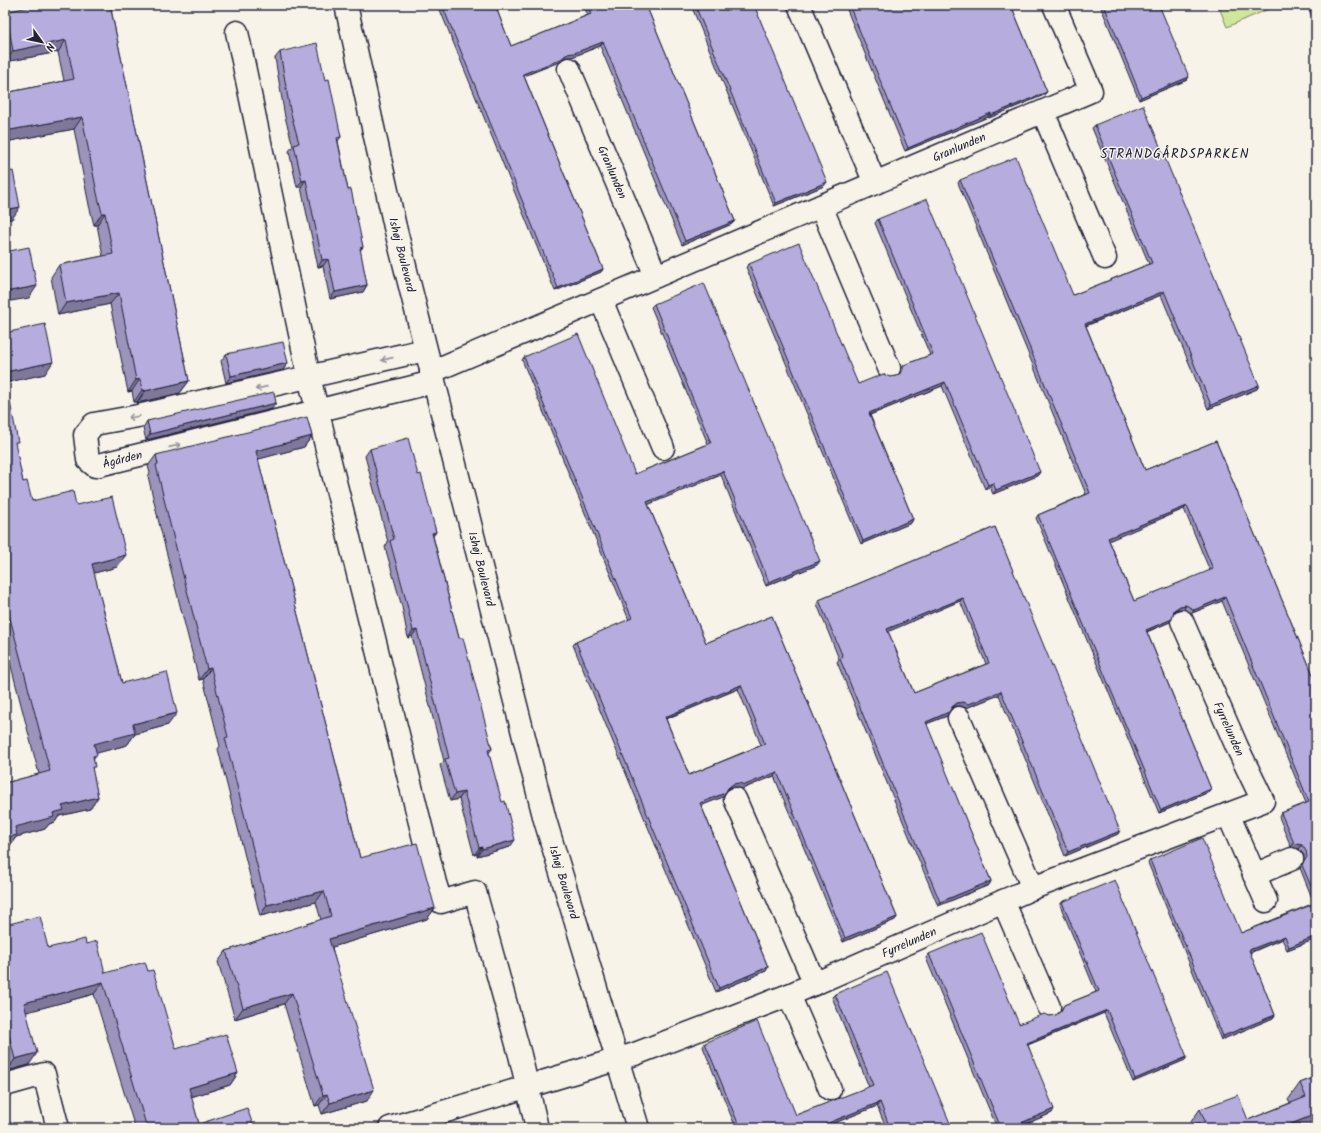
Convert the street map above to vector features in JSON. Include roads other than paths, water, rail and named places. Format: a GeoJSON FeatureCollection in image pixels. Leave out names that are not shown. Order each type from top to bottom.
{"type":"FeatureCollection","features":[{"type":"Feature","properties":{"kind":"street","name":"Ishøj Boulevard"},"geometry":{"type":"LineString","coordinates":[[346,5],[395,227],[425,350],[545,820],[638,1128]]}},
{"type":"Feature","properties":{"kind":"street"},"geometry":{"type":"LineString","coordinates":[[800,5],[875,183]]}},
{"type":"Feature","properties":{"kind":"street","name":"Granlunden"},"geometry":{"type":"LineString","coordinates":[[432,377],[656,276],[1091,91],[1054,5]]}},
{"type":"Feature","properties":{"kind":"street"},"geometry":{"type":"LineString","coordinates":[[237,32],[309,377],[441,902],[475,892],[528,1087],[537,1128]]}},
{"type":"Feature","properties":{"kind":"street","name":"Granlunden"},"geometry":{"type":"LineString","coordinates":[[569,69],[656,276]]}},
{"type":"Feature","properties":{"kind":"street"},"geometry":{"type":"LineString","coordinates":[[1043,112],[1105,258]]}},
{"type":"Feature","properties":{"kind":"street"},"geometry":{"type":"LineString","coordinates":[[821,206],[889,368]]}},
{"type":"Feature","properties":{"kind":"street"},"geometry":{"type":"LineString","coordinates":[[601,300],[663,448]]}},
{"type":"Feature","properties":{"kind":"street","name":"Ågården"},"geometry":{"type":"LineString","coordinates":[[425,350],[138,416],[94,424],[85,435],[88,460],[95,466],[317,410],[432,377]]}},
{"type":"Feature","properties":{"kind":"street","name":"Fyrrelunden"},"geometry":{"type":"LineString","coordinates":[[390,1128],[617,1060],[789,995],[1033,888],[1263,801],[1237,748],[1182,621]]}},
{"type":"Feature","properties":{"kind":"street"},"geometry":{"type":"LineString","coordinates":[[959,718],[1033,888]]}},
{"type":"Feature","properties":{"kind":"street"},"geometry":{"type":"LineString","coordinates":[[735,799],[815,984]]}},
{"type":"Feature","properties":{"kind":"street"},"geometry":{"type":"LineString","coordinates":[[1228,814],[1266,901]]}},
{"type":"Feature","properties":{"kind":"street"},"geometry":{"type":"LineString","coordinates":[[1254,875],[1292,859]]}},
{"type":"Feature","properties":{"kind":"street"},"geometry":{"type":"LineString","coordinates":[[1003,901],[1049,1007]]}},
{"type":"Feature","properties":{"kind":"street"},"geometry":{"type":"LineString","coordinates":[[789,995],[830,1089]]}},
{"type":"Feature","properties":{"kind":"street"},"geometry":{"type":"LineString","coordinates":[[5,1085],[44,1074],[58,1128]]}},
{"type":"Feature","properties":{"kind":"district","name":"STRANDGÅRDSPARKEN"},"geometry":{"type":"Point","coordinates":[1175,153]}}]}
